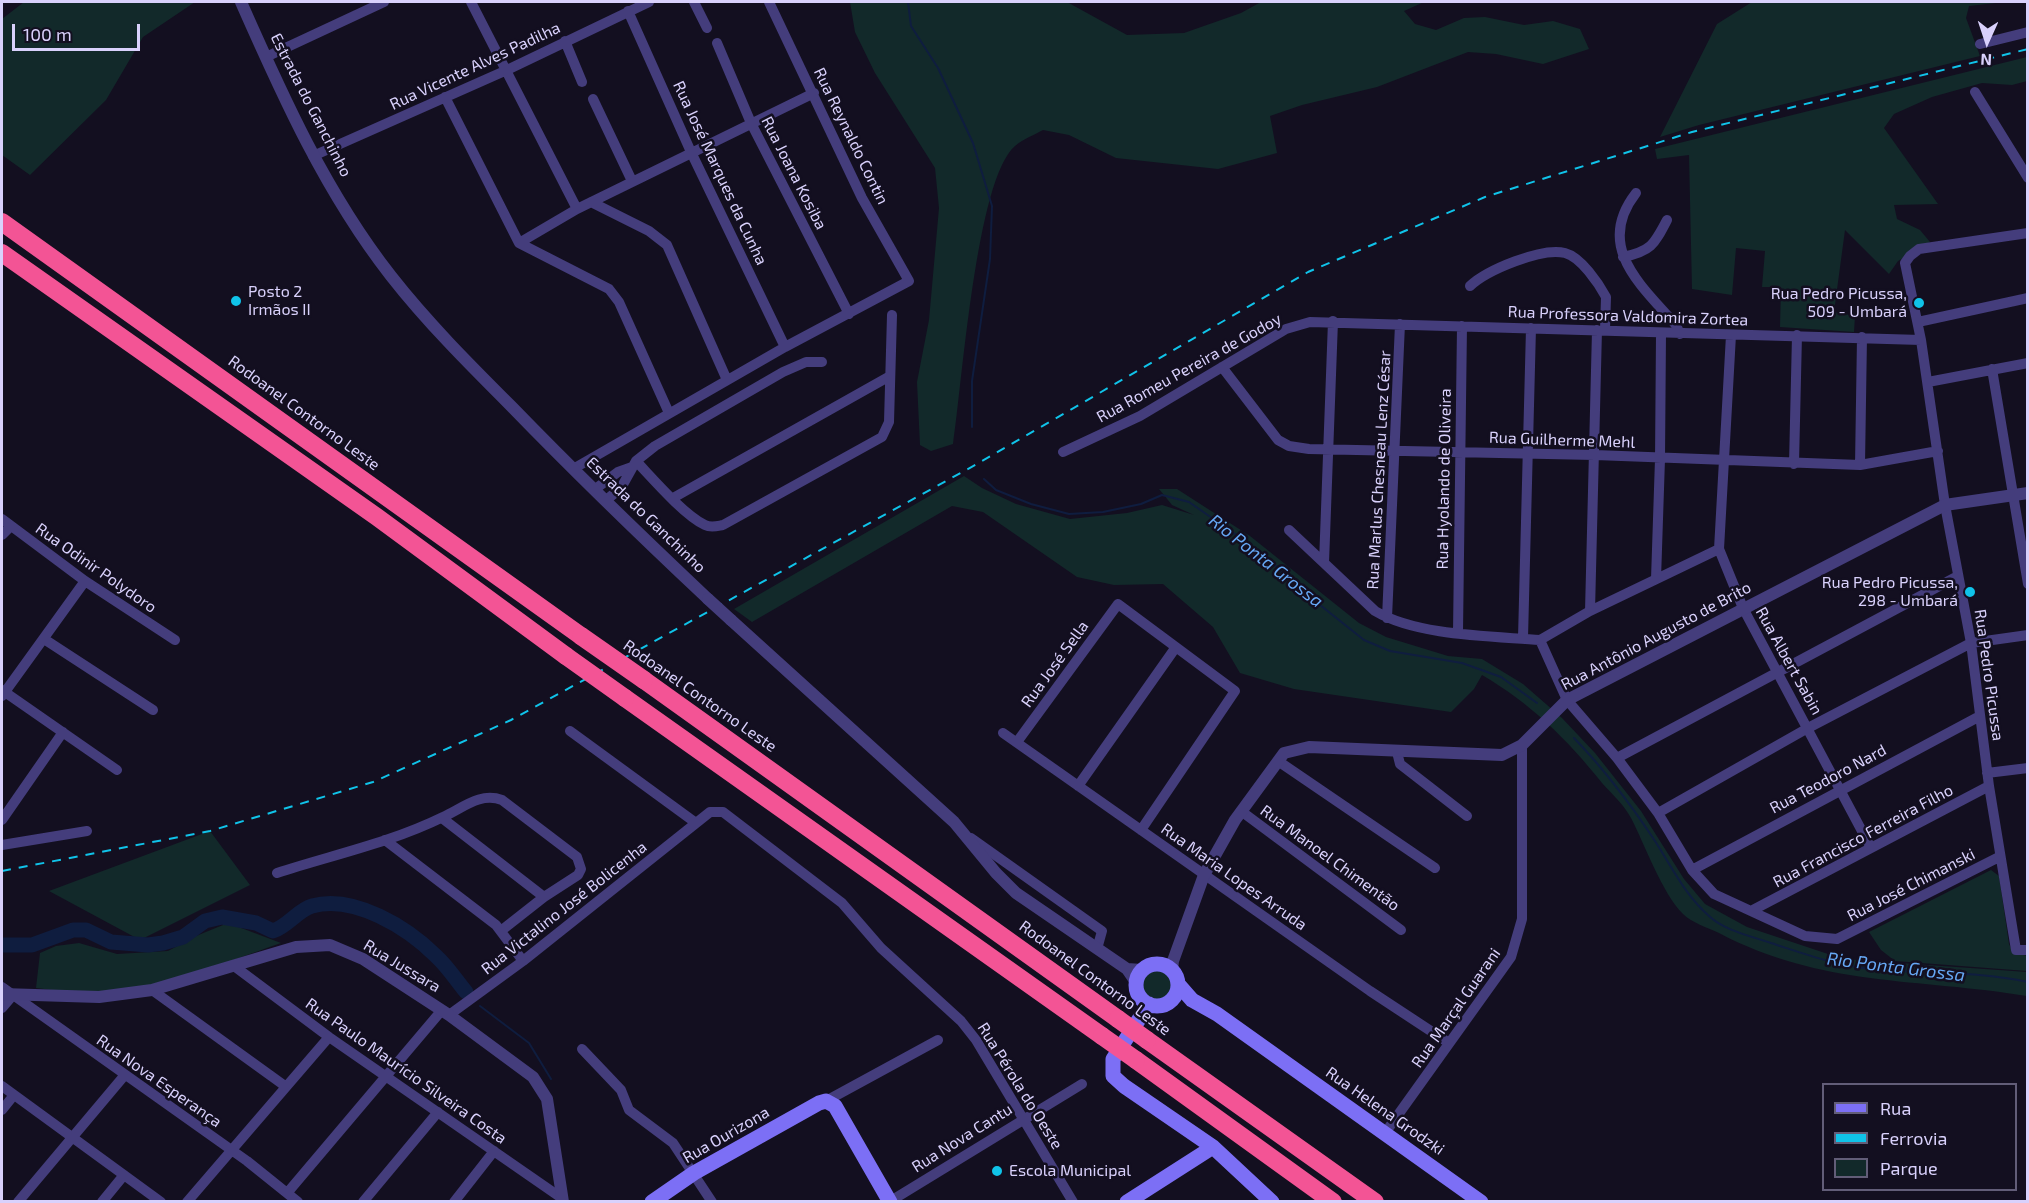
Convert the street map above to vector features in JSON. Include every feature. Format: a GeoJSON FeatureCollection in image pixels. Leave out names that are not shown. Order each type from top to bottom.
{"type":"FeatureCollection","features":[{"type":"Feature","properties":{"kind":"highway","name":"Rodoanel Contorno Leste"},"geometry":{"type":"LineString","coordinates":[[2,222],[1375,1202]]}},
{"type":"Feature","properties":{"kind":"highway"},"geometry":{"type":"LineString","coordinates":[[2,253],[377,517],[566,656],[1333,1202]]}},
{"type":"Feature","properties":{"kind":"main road"},"geometry":{"type":"LineString","coordinates":[[1154,965],[1172,971],[1170,1001],[1160,1006],[1149,1004],[1138,994],[1139,976],[1154,965]]}},
{"type":"Feature","properties":{"kind":"main road","name":"Rua Helena Grodzki"},"geometry":{"type":"LineString","coordinates":[[1172,971],[1192,1000],[1217,1014],[1481,1202]]}},
{"type":"Feature","properties":{"kind":"main road","name":"Rua Helena Grodzki"},"geometry":{"type":"LineString","coordinates":[[1170,1001],[1189,1007],[1268,1050]]}},
{"type":"Feature","properties":{"kind":"main road"},"geometry":{"type":"LineString","coordinates":[[1149,1004],[1113,1059],[1113,1076],[1124,1086],[1214,1147],[1272,1202]]}},
{"type":"Feature","properties":{"kind":"main road"},"geometry":{"type":"LineString","coordinates":[[822,1102],[835,1106],[890,1201]]}},
{"type":"Feature","properties":{"kind":"main road","name":"Rua Ourizona"},"geometry":{"type":"LineString","coordinates":[[652,1202],[694,1173],[822,1102]]}},
{"type":"Feature","properties":{"kind":"main road"},"geometry":{"type":"LineString","coordinates":[[1127,1202],[1214,1147]]}},
{"type":"Feature","properties":{"kind":"street","name":"Estrada do Ganchinho"},"geometry":{"type":"LineString","coordinates":[[241,2],[313,156],[374,253],[406,295],[452,346],[605,501],[708,599],[966,834],[996,873],[1016,892],[1139,976]]}},
{"type":"Feature","properties":{"kind":"street"},"geometry":{"type":"LineString","coordinates":[[266,57],[384,2]]}},
{"type":"Feature","properties":{"kind":"street"},"geometry":{"type":"LineString","coordinates":[[471,2],[577,209]]}},
{"type":"Feature","properties":{"kind":"street","name":"Rua Vicente Alves Padilha"},"geometry":{"type":"LineString","coordinates":[[313,156],[507,70],[649,2]]}},
{"type":"Feature","properties":{"kind":"street"},"geometry":{"type":"LineString","coordinates":[[694,2],[707,28]]}},
{"type":"Feature","properties":{"kind":"street","name":"Rua Reynaldo Contin"},"geometry":{"type":"LineString","coordinates":[[770,2],[862,198],[909,281],[849,314]]}},
{"type":"Feature","properties":{"kind":"street","name":"Rua José Marques da Cunha"},"geometry":{"type":"LineString","coordinates":[[628,11],[691,152],[785,347]]}},
{"type":"Feature","properties":{"kind":"street"},"geometry":{"type":"LineString","coordinates":[[1980,44],[2028,32]]}},
{"type":"Feature","properties":{"kind":"street"},"geometry":{"type":"LineString","coordinates":[[564,41],[582,82]]}},
{"type":"Feature","properties":{"kind":"street","name":"Rua Joana Kosiba"},"geometry":{"type":"LineString","coordinates":[[717,43],[751,123],[849,314]]}},
{"type":"Feature","properties":{"kind":"street"},"geometry":{"type":"LineString","coordinates":[[1975,92],[2028,178]]}},
{"type":"Feature","properties":{"kind":"street"},"geometry":{"type":"LineString","coordinates":[[519,243],[577,209],[814,93]]}},
{"type":"Feature","properties":{"kind":"street"},"geometry":{"type":"LineString","coordinates":[[445,98],[519,243],[609,289],[619,302],[669,413]]}},
{"type":"Feature","properties":{"kind":"street"},"geometry":{"type":"LineString","coordinates":[[593,99],[632,182]]}},
{"type":"Feature","properties":{"kind":"street"},"geometry":{"type":"LineString","coordinates":[[1636,193],[1626,205],[1622,219],[1619,238],[1623,257],[1630,274],[1676,325],[1680,334]]}},
{"type":"Feature","properties":{"kind":"street"},"geometry":{"type":"LineString","coordinates":[[591,202],[649,231],[667,245],[727,380]]}},
{"type":"Feature","properties":{"kind":"street"},"geometry":{"type":"LineString","coordinates":[[1623,257],[1643,252],[1653,245],[1667,220]]}},
{"type":"Feature","properties":{"kind":"street","name":"Rua Pedro Picussa"},"geometry":{"type":"LineString","coordinates":[[2028,233],[1919,249],[1905,263],[1918,322],[1945,505],[1971,643],[1999,857],[2016,950],[2028,950]]}},
{"type":"Feature","properties":{"kind":"street"},"geometry":{"type":"LineString","coordinates":[[1470,286],[1479,277],[1513,261],[1566,253],[1575,259],[1606,297],[1601,330],[1590,611]]}},
{"type":"Feature","properties":{"kind":"street"},"geometry":{"type":"LineString","coordinates":[[1918,322],[2028,298]]}},
{"type":"Feature","properties":{"kind":"street"},"geometry":{"type":"LineString","coordinates":[[573,469],[785,347],[849,314]]}},
{"type":"Feature","properties":{"kind":"street"},"geometry":{"type":"LineString","coordinates":[[634,464],[705,525],[723,525],[882,437],[889,422],[892,315]]}},
{"type":"Feature","properties":{"kind":"street"},"geometry":{"type":"LineString","coordinates":[[1324,563],[1333,321]]}},
{"type":"Feature","properties":{"kind":"street","name":"Rua Professora Valdomira Zortea"},"geometry":{"type":"LineString","coordinates":[[1333,321],[1661,334],[1797,335],[1921,340]]}},
{"type":"Feature","properties":{"kind":"street","name":"Rua Romeu Pereira de Godoy"},"geometry":{"type":"LineString","coordinates":[[1063,452],[1140,416],[1286,329],[1310,322],[1333,321]]}},
{"type":"Feature","properties":{"kind":"street","name":"Rua Marlus Chesneau Lenz César"},"geometry":{"type":"LineString","coordinates":[[1387,618],[1400,324]]}},
{"type":"Feature","properties":{"kind":"street","name":"Rua Hyolando de Oliveira"},"geometry":{"type":"LineString","coordinates":[[1458,632],[1458,452],[1462,326]]}},
{"type":"Feature","properties":{"kind":"street"},"geometry":{"type":"LineString","coordinates":[[1523,638],[1531,328]]}},
{"type":"Feature","properties":{"kind":"street"},"geometry":{"type":"LineString","coordinates":[[1656,579],[1661,334]]}},
{"type":"Feature","properties":{"kind":"street","name":"Rua Albert Sabin"},"geometry":{"type":"LineString","coordinates":[[1731,335],[1719,549],[1743,608],[1870,848]]}},
{"type":"Feature","properties":{"kind":"street"},"geometry":{"type":"LineString","coordinates":[[1794,464],[1797,335]]}},
{"type":"Feature","properties":{"kind":"street"},"geometry":{"type":"LineString","coordinates":[[1860,465],[1862,337]]}},
{"type":"Feature","properties":{"kind":"street"},"geometry":{"type":"LineString","coordinates":[[594,490],[618,472],[634,464],[655,446],[783,372],[806,362],[822,362]]}},
{"type":"Feature","properties":{"kind":"street"},"geometry":{"type":"LineString","coordinates":[[1928,382],[2028,363]]}},
{"type":"Feature","properties":{"kind":"street","name":"Rua Guilherme Mehl"},"geometry":{"type":"LineString","coordinates":[[1222,367],[1283,444],[1327,449],[1595,455],[1725,462],[1860,465],[1938,451]]}},
{"type":"Feature","properties":{"kind":"street"},"geometry":{"type":"LineString","coordinates":[[1992,369],[2021,494],[2028,584]]}},
{"type":"Feature","properties":{"kind":"street"},"geometry":{"type":"LineString","coordinates":[[673,498],[890,375]]}},
{"type":"Feature","properties":{"kind":"street"},"geometry":{"type":"LineString","coordinates":[[605,501],[625,481],[634,464]]}},
{"type":"Feature","properties":{"kind":"street"},"geometry":{"type":"LineString","coordinates":[[618,472],[618,477],[625,481]]}},
{"type":"Feature","properties":{"kind":"street","name":"Rua Antônio Augusto de Brito"},"geometry":{"type":"LineString","coordinates":[[1172,971],[1204,875],[1241,812],[1278,761],[1293,749],[1309,747],[1502,755],[1522,745],[1567,700],[1945,505],[2021,494]]}},
{"type":"Feature","properties":{"kind":"street","name":"Rua Odinir Polydoro"},"geometry":{"type":"LineString","coordinates":[[2,519],[85,581],[175,640]]}},
{"type":"Feature","properties":{"kind":"street"},"geometry":{"type":"LineString","coordinates":[[2,535],[12,526]]}},
{"type":"Feature","properties":{"kind":"street"},"geometry":{"type":"LineString","coordinates":[[1290,530],[1375,611],[1387,618],[1458,632],[1540,640],[1590,611],[1719,549]]}},
{"type":"Feature","properties":{"kind":"street"},"geometry":{"type":"LineString","coordinates":[[1617,758],[1777,670],[1958,576]]}},
{"type":"Feature","properties":{"kind":"street"},"geometry":{"type":"LineString","coordinates":[[85,581],[44,639],[2,692],[117,770]]}},
{"type":"Feature","properties":{"kind":"street","name":"Rua José Sella"},"geometry":{"type":"LineString","coordinates":[[1017,742],[1118,604],[1176,647]]}},
{"type":"Feature","properties":{"kind":"street"},"geometry":{"type":"LineString","coordinates":[[1658,813],[1808,728],[1971,643],[2028,635]]}},
{"type":"Feature","properties":{"kind":"street"},"geometry":{"type":"LineString","coordinates":[[44,639],[153,710]]}},
{"type":"Feature","properties":{"kind":"street"},"geometry":{"type":"LineString","coordinates":[[1540,640],[1567,700],[1617,758],[1658,813],[1692,870],[1714,894],[1751,911]]}},
{"type":"Feature","properties":{"kind":"street"},"geometry":{"type":"LineString","coordinates":[[1078,786],[1176,647],[1235,691],[1141,830]]}},
{"type":"Feature","properties":{"kind":"street","name":"Rua Teodoro Nard"},"geometry":{"type":"LineString","coordinates":[[1692,870],[1839,789],[1980,716]]}},
{"type":"Feature","properties":{"kind":"street"},"geometry":{"type":"LineString","coordinates":[[570,730],[696,823]]}},
{"type":"Feature","properties":{"kind":"street"},"geometry":{"type":"LineString","coordinates":[[2,820],[63,732]]}},
{"type":"Feature","properties":{"kind":"street","name":"Rua Maria Lopes Arruda"},"geometry":{"type":"LineString","coordinates":[[1003,733],[1370,991],[1449,1043]]}},
{"type":"Feature","properties":{"kind":"street","name":"Rua Marçal Guarani"},"geometry":{"type":"LineString","coordinates":[[1385,1133],[1512,957],[1522,919],[1522,745]]}},
{"type":"Feature","properties":{"kind":"street"},"geometry":{"type":"LineString","coordinates":[[1397,752],[1400,764],[1467,816]]}},
{"type":"Feature","properties":{"kind":"street"},"geometry":{"type":"LineString","coordinates":[[1278,761],[1435,868]]}},
{"type":"Feature","properties":{"kind":"street"},"geometry":{"type":"LineString","coordinates":[[1987,773],[2028,768]]}},
{"type":"Feature","properties":{"kind":"street","name":"Rua Francisco Ferreira Filho"},"geometry":{"type":"LineString","coordinates":[[1751,911],[1989,786]]}},
{"type":"Feature","properties":{"kind":"street"},"geometry":{"type":"LineString","coordinates":[[277,873],[385,840],[491,796],[502,800],[577,857],[580,869],[578,874],[502,930]]}},
{"type":"Feature","properties":{"kind":"street","name":"Rua Victalino José Bolicenha"},"geometry":{"type":"LineString","coordinates":[[288,1192],[385,1075],[446,1013],[523,961],[710,812],[723,812],[842,903],[881,948],[931,994]]}},
{"type":"Feature","properties":{"kind":"street","name":"Rua Manoel Chimentão"},"geometry":{"type":"LineString","coordinates":[[1241,812],[1401,930]]}},
{"type":"Feature","properties":{"kind":"street"},"geometry":{"type":"LineString","coordinates":[[442,818],[544,897]]}},
{"type":"Feature","properties":{"kind":"street"},"geometry":{"type":"LineString","coordinates":[[2,845],[87,831]]}},
{"type":"Feature","properties":{"kind":"street"},"geometry":{"type":"LineString","coordinates":[[966,834],[1102,931],[1097,949]]}},
{"type":"Feature","properties":{"kind":"street"},"geometry":{"type":"LineString","coordinates":[[385,840],[502,930],[523,961]]}},
{"type":"Feature","properties":{"kind":"street","name":"Rua José Chimanski"},"geometry":{"type":"LineString","coordinates":[[1751,911],[1805,936],[1837,939],[1999,857]]}},
{"type":"Feature","properties":{"kind":"street","name":"Rua Jussara"},"geometry":{"type":"LineString","coordinates":[[7,995],[99,998],[152,990],[296,946],[330,945],[363,959],[446,1013],[533,1077],[541,1086],[547,1099],[563,1200]]}},
{"type":"Feature","properties":{"kind":"street","name":"Rua Paulo Maurício Silveira Costa"},"geometry":{"type":"LineString","coordinates":[[234,966],[328,1036],[563,1200]]}},
{"type":"Feature","properties":{"kind":"street","name":"Rua Nova Esperança"},"geometry":{"type":"LineString","coordinates":[[2,987],[7,995],[231,1150],[298,1202]]}},
{"type":"Feature","properties":{"kind":"street"},"geometry":{"type":"LineString","coordinates":[[152,990],[285,1086]]}},
{"type":"Feature","properties":{"kind":"street","name":"Rua Pérola do Oeste"},"geometry":{"type":"LineString","coordinates":[[931,994],[961,1021],[976,1040],[1073,1202]]}},
{"type":"Feature","properties":{"kind":"street"},"geometry":{"type":"LineString","coordinates":[[2,1008],[7,995]]}},
{"type":"Feature","properties":{"kind":"street"},"geometry":{"type":"LineString","coordinates":[[187,1202],[328,1036]]}},
{"type":"Feature","properties":{"kind":"street"},"geometry":{"type":"LineString","coordinates":[[822,1102],[938,1040]]}},
{"type":"Feature","properties":{"kind":"street"},"geometry":{"type":"LineString","coordinates":[[582,1049],[621,1090],[629,1110],[673,1143],[712,1202]]}},
{"type":"Feature","properties":{"kind":"street"},"geometry":{"type":"LineString","coordinates":[[18,1202],[124,1076]]}},
{"type":"Feature","properties":{"kind":"street","name":"Rua Nova Cantu"},"geometry":{"type":"LineString","coordinates":[[890,1201],[1082,1083]]}},
{"type":"Feature","properties":{"kind":"street"},"geometry":{"type":"LineString","coordinates":[[2,1086],[161,1202]]}},
{"type":"Feature","properties":{"kind":"street"},"geometry":{"type":"LineString","coordinates":[[2,1110],[14,1095]]}},
{"type":"Feature","properties":{"kind":"street"},"geometry":{"type":"LineString","coordinates":[[363,1202],[438,1112]]}},
{"type":"Feature","properties":{"kind":"street"},"geometry":{"type":"LineString","coordinates":[[458,1200],[494,1151]]}},
{"type":"Feature","properties":{"kind":"street"},"geometry":{"type":"LineString","coordinates":[[102,1202],[124,1175]]}},
{"type":"Feature","properties":{"kind":"green space"},"geometry":{"type":"Polygon","coordinates":[[[24,2],[195,2],[143,37],[106,100],[30,175],[2,155],[2,19],[24,2]]]}},
{"type":"Feature","properties":{"kind":"green space"},"geometry":{"type":"Polygon","coordinates":[[[850,2],[1067,2],[1127,35],[1184,33],[1241,13],[1261,2],[1424,2],[1404,11],[1415,24],[1436,30],[1464,18],[1485,17],[1524,25],[1553,21],[1580,29],[1589,49],[1543,64],[1496,54],[1468,52],[1377,87],[1302,105],[1270,116],[1277,153],[1218,169],[1116,158],[1069,135],[1043,130],[1021,141],[1002,166],[990,198],[973,286],[953,444],[931,451],[920,445],[917,382],[929,320],[939,208],[935,168],[875,73],[855,32],[850,2]]]}},
{"type":"Feature","properties":{"kind":"green space"},"geometry":{"type":"Polygon","coordinates":[[[1752,2],[2005,2],[1969,6],[1966,18],[1980,56],[1699,125],[1660,137],[1717,24],[1752,2]]]}},
{"type":"Feature","properties":{"kind":"green space"},"geometry":{"type":"Polygon","coordinates":[[[2027,57],[2027,81],[2012,85],[1982,83],[1932,97],[1894,114],[1884,128],[1938,204],[1894,205],[1897,219],[1920,230],[1930,242],[1898,261],[1889,274],[1845,230],[1834,312],[1855,316],[1854,332],[1780,327],[1781,287],[1762,287],[1765,251],[1736,248],[1732,295],[1692,289],[1689,155],[1657,159],[1655,149],[2027,57]]]}},
{"type":"Feature","properties":{"kind":"green space"},"geometry":{"type":"Polygon","coordinates":[[[964,476],[982,488],[1016,504],[1070,519],[1127,513],[1162,505],[1194,515],[1172,505],[1159,489],[1177,489],[1250,536],[1359,623],[1386,637],[1448,656],[1482,659],[1523,684],[1562,718],[1595,753],[1641,811],[1684,879],[1705,904],[1747,927],[1843,959],[2027,972],[2027,996],[1833,972],[1795,963],[1757,950],[1700,925],[1690,920],[1675,905],[1654,868],[1631,818],[1618,800],[1547,723],[1500,686],[1482,675],[1474,689],[1451,712],[1294,689],[1240,673],[1213,627],[1163,584],[1114,585],[1077,577],[983,512],[952,506],[752,622],[734,609],[964,476]]]}},
{"type":"Feature","properties":{"kind":"green space"},"geometry":{"type":"Polygon","coordinates":[[[210,831],[250,885],[140,940],[49,891],[210,831]]]}},
{"type":"Feature","properties":{"kind":"green space"},"geometry":{"type":"Polygon","coordinates":[[[1991,870],[1999,876],[2009,944],[2013,952],[2027,956],[2027,971],[1895,961],[1881,950],[1869,932],[1991,870]]]}},
{"type":"Feature","properties":{"kind":"green space"},"geometry":{"type":"Polygon","coordinates":[[[228,923],[281,943],[188,976],[140,988],[91,994],[36,988],[40,953],[56,946],[79,943],[117,954],[168,951],[228,923]]]}},
{"type":"Feature","properties":{"kind":"green space"},"geometry":{"type":"Polygon","coordinates":[[[1157,969],[1169,973],[1173,985],[1169,997],[1157,1001],[1145,997],[1141,985],[1145,973],[1157,969]]]}},
{"type":"Feature","properties":{"kind":"waterway","name":"Rio Ponta Grossa"},"geometry":{"type":"LineString","coordinates":[[908,2],[911,26],[938,68],[973,143],[992,206],[990,259],[972,381],[972,427]]}},
{"type":"Feature","properties":{"kind":"waterway","name":"Rio Ponta Grossa"},"geometry":{"type":"LineString","coordinates":[[984,479],[996,490],[1031,504],[1069,514],[1103,512],[1141,504],[1162,495],[1189,502],[1258,550],[1310,597],[1364,640],[1390,651],[1462,663],[1501,677],[1537,703]]}},
{"type":"Feature","properties":{"kind":"waterway","name":"Rio Ponta Grossa"},"geometry":{"type":"LineString","coordinates":[[1574,738],[1625,799],[1692,898],[1709,916],[1723,926],[1821,959],[1847,965],[1892,971],[1989,976],[2028,982]]}},
{"type":"Feature","properties":{"kind":"waterway"},"geometry":{"type":"LineString","coordinates":[[2,945],[32,945],[73,930],[86,930],[111,942],[148,945],[183,937],[205,921],[222,917],[256,923],[273,931],[312,906],[345,905],[379,916],[411,935],[440,960],[466,992]]}},
{"type":"Feature","properties":{"kind":"waterway"},"geometry":{"type":"LineString","coordinates":[[480,1006],[529,1043],[551,1079]]}},
{"type":"Feature","properties":{"kind":"railway"},"geometry":{"type":"LineString","coordinates":[[2,871],[210,831],[373,782],[511,720],[977,464],[1308,272],[1485,197],[1692,132],[2028,49]]}},
{"type":"Feature","properties":{"kind":"place","name":"Posto 2 Irmãos II"},"geometry":{"type":"Point","coordinates":[236,301]}},
{"type":"Feature","properties":{"kind":"place","name":"Rua Pedro Picussa, 509 - Umbará"},"geometry":{"type":"Point","coordinates":[1919,303]}},
{"type":"Feature","properties":{"kind":"place","name":"Rua Pedro Picussa, 298 - Umbará"},"geometry":{"type":"Point","coordinates":[1970,592]}},
{"type":"Feature","properties":{"kind":"place","name":"Escola Municipal"},"geometry":{"type":"Point","coordinates":[997,1171]}}]}
